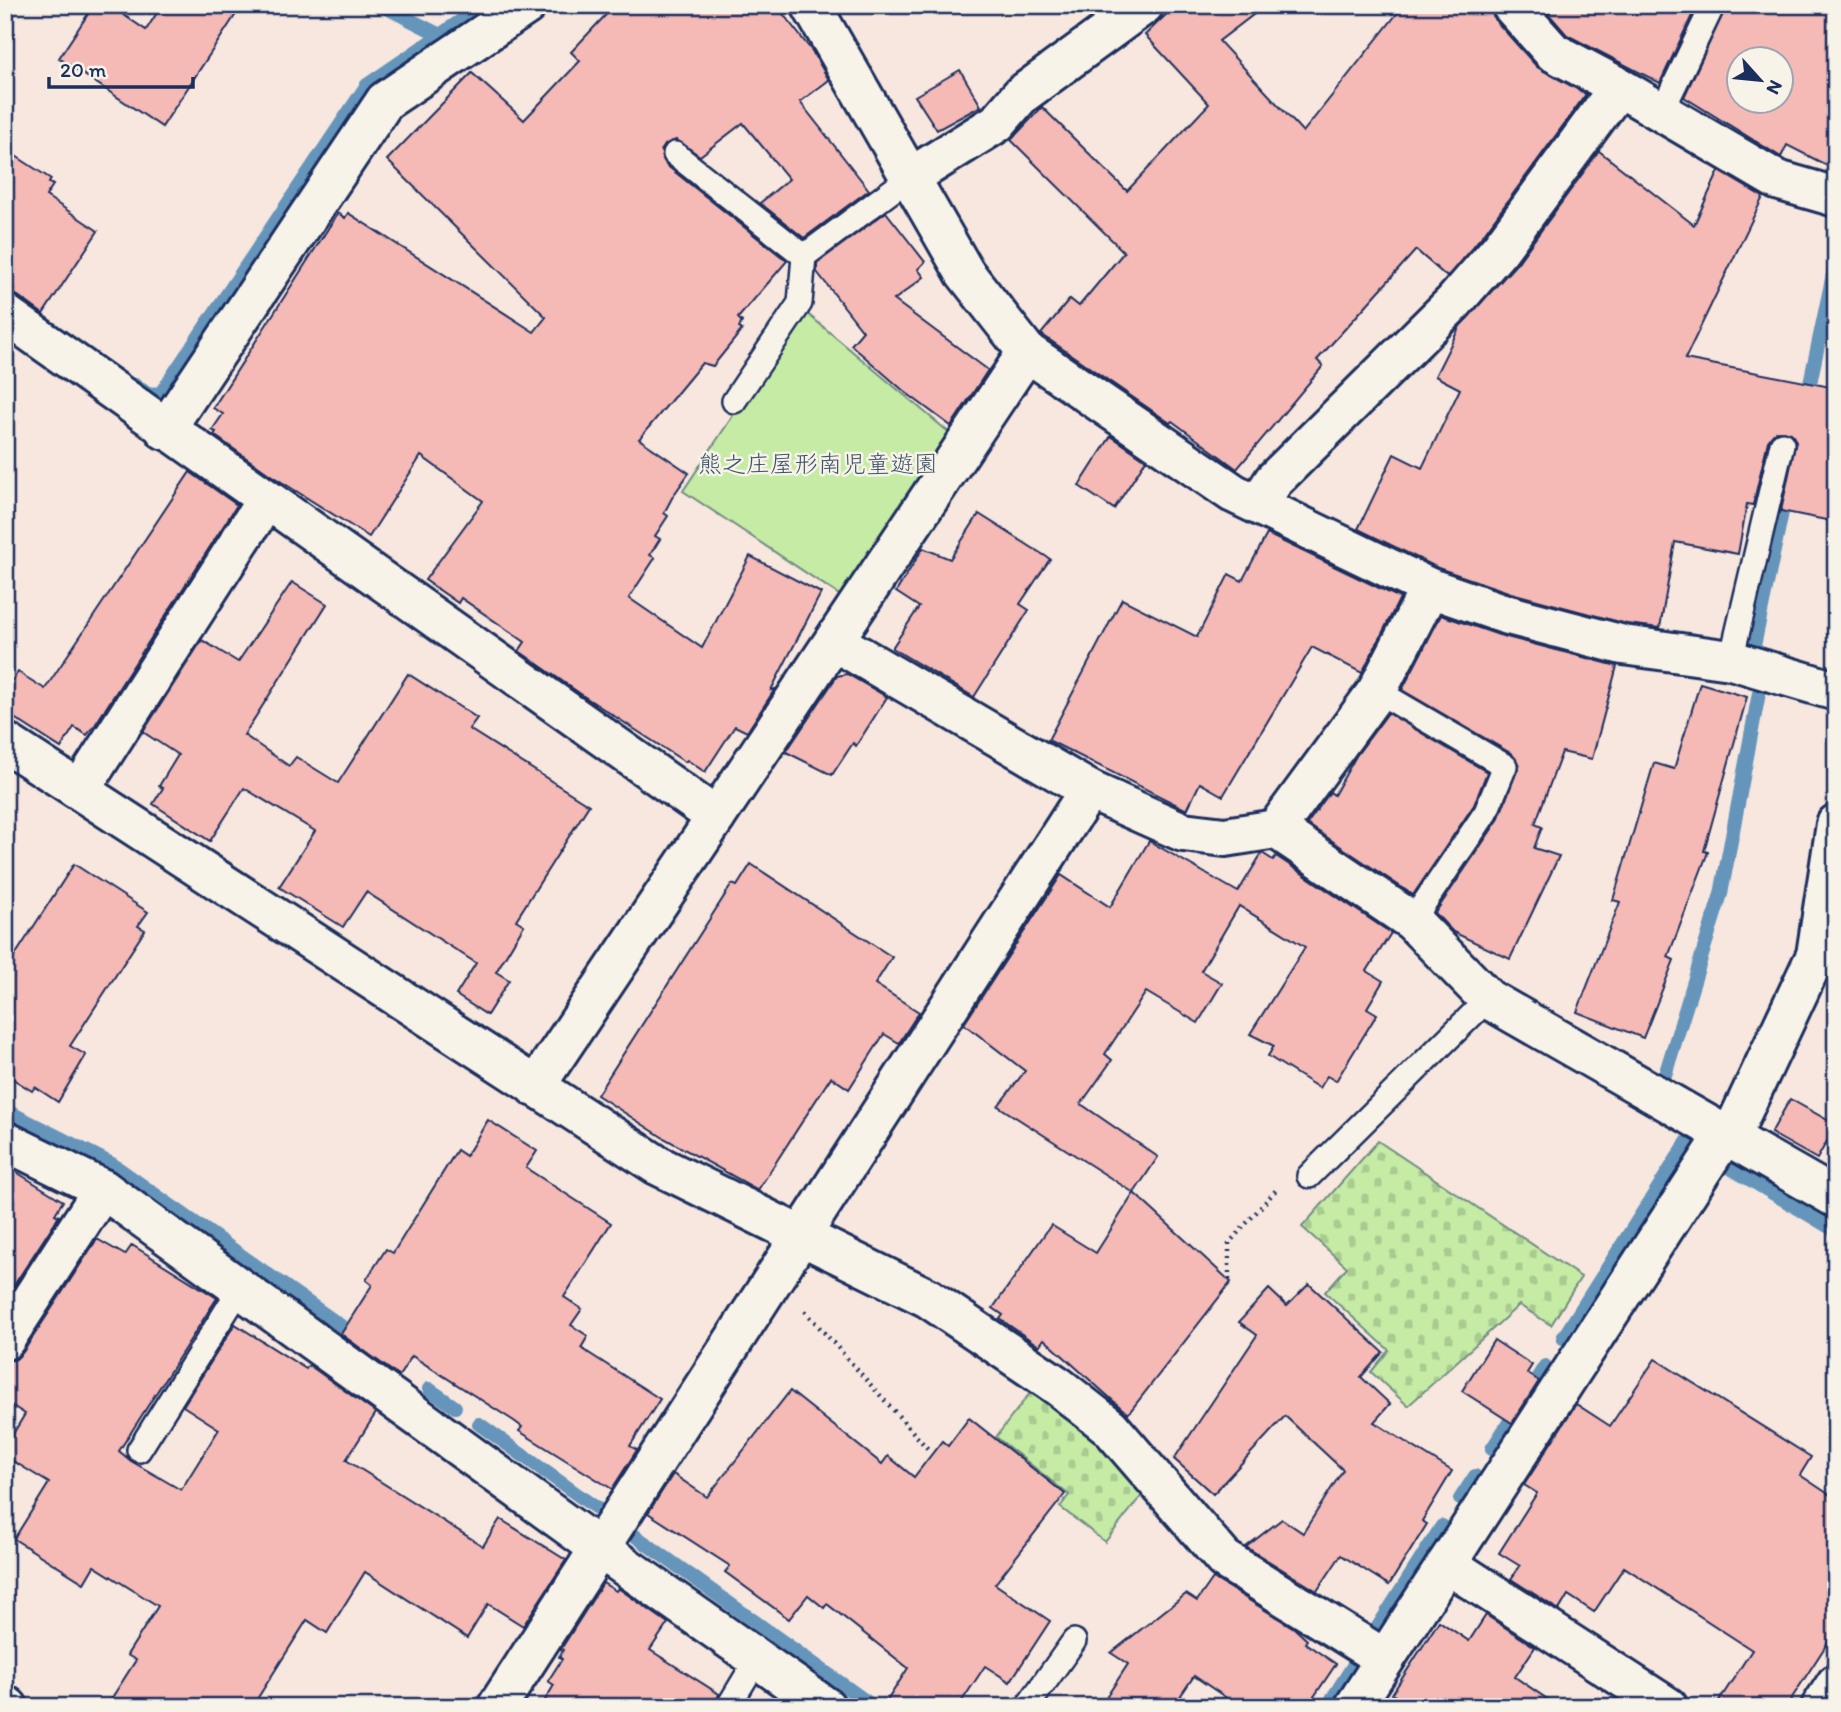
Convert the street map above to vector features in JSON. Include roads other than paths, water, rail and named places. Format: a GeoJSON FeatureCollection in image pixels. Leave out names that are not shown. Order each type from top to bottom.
{"type":"FeatureCollection","features":[{"type":"Feature","properties":{"kind":"street"},"geometry":{"type":"LineString","coordinates":[[165,429],[385,101],[527,5]]}},
{"type":"Feature","properties":{"kind":"street"},"geometry":{"type":"LineString","coordinates":[[811,5],[965,273],[1027,352],[1233,492],[1430,588],[1505,614],[1623,645],[1731,660],[1836,691]]}},
{"type":"Feature","properties":{"kind":"street"},"geometry":{"type":"LineString","coordinates":[[909,178],[997,124],[1021,95],[1144,5]]}},
{"type":"Feature","properties":{"kind":"street"},"geometry":{"type":"LineString","coordinates":[[1511,5],[1553,52],[1662,111],[1777,180],[1836,197]]}},
{"type":"Feature","properties":{"kind":"street"},"geometry":{"type":"LineString","coordinates":[[1259,503],[1274,480],[1454,302],[1500,249],[1619,87]]}},
{"type":"Feature","properties":{"kind":"street"},"geometry":{"type":"LineString","coordinates":[[5,314],[716,817]]}},
{"type":"Feature","properties":{"kind":"street"},"geometry":{"type":"LineString","coordinates":[[536,1087],[1027,352]]}},
{"type":"Feature","properties":{"kind":"street"},"geometry":{"type":"LineString","coordinates":[[79,790],[265,500]]}},
{"type":"Feature","properties":{"kind":"street"},"geometry":{"type":"LineString","coordinates":[[1276,829],[1377,691],[1430,588]]}},
{"type":"Feature","properties":{"kind":"street"},"geometry":{"type":"LineString","coordinates":[[834,641],[1088,790],[1182,832],[1225,837],[1276,829],[1412,921],[1488,999],[1729,1134],[1836,1198]]}},
{"type":"Feature","properties":{"kind":"street"},"geometry":{"type":"LineString","coordinates":[[5,742],[657,1166],[928,1298],[1058,1386],[1110,1427],[1224,1559],[1373,1650]]}},
{"type":"Feature","properties":{"kind":"street"},"geometry":{"type":"LineString","coordinates":[[497,1707],[1088,790]]}},
{"type":"Feature","properties":{"kind":"street"},"geometry":{"type":"LineString","coordinates":[[1354,1707],[1373,1650],[1447,1564],[1729,1134],[1816,955],[1836,824]]}},
{"type":"Feature","properties":{"kind":"street"},"geometry":{"type":"LineString","coordinates":[[5,1141],[103,1189],[240,1289],[611,1531],[757,1659],[826,1707]]}},
{"type":"Feature","properties":{"kind":"street"},"geometry":{"type":"LineString","coordinates":[[5,1340],[103,1189]]}},
{"type":"Feature","properties":{"kind":"street"},"geometry":{"type":"LineString","coordinates":[[1447,1564],[1668,1707]]}},
{"type":"Feature","properties":{"kind":"street"},"geometry":{"type":"LineString","coordinates":[[1821,1707],[1836,1684]]}},
{"type":"Feature","properties":{"kind":"lane"},"geometry":{"type":"LineString","coordinates":[[1662,111],[1713,5]]}},
{"type":"Feature","properties":{"kind":"lane"},"geometry":{"type":"LineString","coordinates":[[676,154],[804,256]]}},
{"type":"Feature","properties":{"kind":"lane"},"geometry":{"type":"LineString","coordinates":[[734,401],[800,303],[804,256],[909,178]]}},
{"type":"Feature","properties":{"kind":"lane"},"geometry":{"type":"LineString","coordinates":[[1731,660],[1782,444]]}},
{"type":"Feature","properties":{"kind":"lane"},"geometry":{"type":"LineString","coordinates":[[1377,691],[1505,766],[1486,812],[1412,921]]}},
{"type":"Feature","properties":{"kind":"lane"},"geometry":{"type":"LineString","coordinates":[[1310,1176],[1488,999]]}},
{"type":"Feature","properties":{"kind":"lane"},"geometry":{"type":"LineString","coordinates":[[139,1450],[240,1289]]}},
{"type":"Feature","properties":{"kind":"lane"},"geometry":{"type":"LineString","coordinates":[[1027,1707],[1074,1641]]}},
{"type":"Feature","properties":{"kind":"lane"},"geometry":{"type":"LineString","coordinates":[[727,1707],[757,1659]]}},
{"type":"Feature","properties":{"kind":"waterway"},"geometry":{"type":"LineString","coordinates":[[381,5],[440,35]]}},
{"type":"Feature","properties":{"kind":"waterway"},"geometry":{"type":"LineString","coordinates":[[135,385],[148,394],[161,393],[367,85],[472,13]]}},
{"type":"Feature","properties":{"kind":"waterway"},"geometry":{"type":"LineString","coordinates":[[1806,402],[1836,260]]}},
{"type":"Feature","properties":{"kind":"waterway"},"geometry":{"type":"LineString","coordinates":[[1754,646],[1786,493]]}},
{"type":"Feature","properties":{"kind":"waterway"},"geometry":{"type":"LineString","coordinates":[[1665,1075],[1721,894],[1759,693]]}},
{"type":"Feature","properties":{"kind":"waterway"},"geometry":{"type":"LineString","coordinates":[[5,1110],[112,1164],[358,1338]]}},
{"type":"Feature","properties":{"kind":"waterway"},"geometry":{"type":"LineString","coordinates":[[1563,1338],[1691,1136]]}},
{"type":"Feature","properties":{"kind":"waterway"},"geometry":{"type":"LineString","coordinates":[[1727,1166],[1836,1231]]}},
{"type":"Feature","properties":{"kind":"waterway"},"geometry":{"type":"LineString","coordinates":[[1492,1449],[1545,1366]]}},
{"type":"Feature","properties":{"kind":"waterway"},"geometry":{"type":"LineString","coordinates":[[429,1389],[455,1407]]}},
{"type":"Feature","properties":{"kind":"waterway"},"geometry":{"type":"LineString","coordinates":[[479,1424],[874,1707]]}},
{"type":"Feature","properties":{"kind":"waterway"},"geometry":{"type":"LineString","coordinates":[[1460,1499],[1475,1476]]}},
{"type":"Feature","properties":{"kind":"waterway"},"geometry":{"type":"LineString","coordinates":[[1327,1707],[1442,1526]]}},
{"type":"Feature","properties":{"kind":"park label","name":"熊之庄屋形南児童遊園"},"geometry":{"type":"Point","coordinates":[818,463]}}]}
